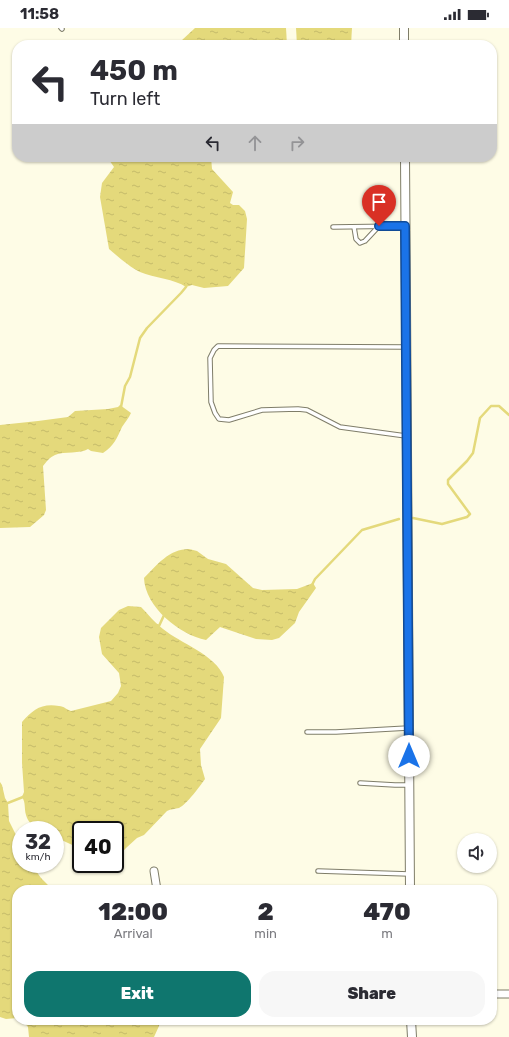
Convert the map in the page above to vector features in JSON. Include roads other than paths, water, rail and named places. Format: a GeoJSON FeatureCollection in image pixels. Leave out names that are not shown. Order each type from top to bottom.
{"type":"FeatureCollection","features":[{"type":"Feature","properties":{"kind":"street"},"geometry":{"type":"LineString","coordinates":[[404,28],[404,40]]}},
{"type":"Feature","properties":{"kind":"street"},"geometry":{"type":"LineString","coordinates":[[405,162],[410,885]]}},
{"type":"Feature","properties":{"kind":"street"},"geometry":{"type":"LineString","coordinates":[[154,871],[156,885]]}},
{"type":"Feature","properties":{"kind":"street"},"geometry":{"type":"LineString","coordinates":[[497,994],[509,994]]}},
{"type":"Feature","properties":{"kind":"street"},"geometry":{"type":"LineString","coordinates":[[411,1025],[412,1037]]}},
{"type":"Feature","properties":{"kind":"lane"},"geometry":{"type":"LineString","coordinates":[[354,227],[356,239],[360,243],[365,242],[379,226]]}},
{"type":"Feature","properties":{"kind":"lane"},"geometry":{"type":"LineString","coordinates":[[333,227],[405,226]]}},
{"type":"Feature","properties":{"kind":"lane"},"geometry":{"type":"LineString","coordinates":[[406,347],[218,346],[210,358],[211,402],[215,413],[223,420],[229,420],[262,410],[298,409],[307,410],[340,427],[407,436]]}},
{"type":"Feature","properties":{"kind":"lane"},"geometry":{"type":"LineString","coordinates":[[307,732],[409,728]]}},
{"type":"Feature","properties":{"kind":"lane"},"geometry":{"type":"LineString","coordinates":[[360,783],[395,785],[409,784]]}},
{"type":"Feature","properties":{"kind":"lane"},"geometry":{"type":"LineString","coordinates":[[318,871],[410,874]]}},
{"type":"Feature","properties":{"kind":"water"},"geometry":{"type":"Polygon","coordinates":[[[195,28],[286,28],[287,40],[182,40],[195,28]]]}},
{"type":"Feature","properties":{"kind":"water"},"geometry":{"type":"Polygon","coordinates":[[[296,28],[352,28],[351,40],[297,40],[296,28]]]}},
{"type":"Feature","properties":{"kind":"water"},"geometry":{"type":"Polygon","coordinates":[[[110,162],[211,162],[212,169],[233,192],[230,203],[233,205],[239,205],[245,211],[247,219],[244,268],[228,286],[204,288],[192,285],[186,287],[176,282],[140,272],[128,265],[109,249],[100,197],[102,183],[114,167],[110,162]]]}},
{"type":"Feature","properties":{"kind":"water"},"geometry":{"type":"Polygon","coordinates":[[[120,405],[131,413],[115,442],[110,448],[103,453],[88,449],[85,451],[59,454],[51,457],[43,466],[46,510],[44,515],[30,527],[0,528],[0,425],[68,417],[75,411],[108,409],[118,407],[120,405]]]}},
{"type":"Feature","properties":{"kind":"water"},"geometry":{"type":"Polygon","coordinates":[[[189,549],[197,551],[208,559],[226,564],[253,588],[262,590],[297,589],[313,583],[316,588],[299,612],[295,623],[279,638],[272,640],[256,639],[220,627],[206,640],[196,637],[175,626],[157,609],[150,599],[144,578],[169,555],[189,549]]]}},
{"type":"Feature","properties":{"kind":"water"},"geometry":{"type":"Polygon","coordinates":[[[128,606],[141,607],[163,629],[206,656],[220,669],[224,677],[221,718],[200,749],[201,765],[205,779],[186,803],[179,808],[167,811],[144,835],[137,838],[124,850],[124,821],[72,821],[72,845],[64,841],[64,821],[29,821],[25,812],[22,797],[24,792],[22,722],[38,708],[53,705],[64,707],[71,711],[111,701],[118,693],[121,686],[119,673],[102,654],[99,637],[101,628],[119,610],[128,606]]]}},
{"type":"Feature","properties":{"kind":"water"},"geometry":{"type":"Polygon","coordinates":[[[0,782],[8,803],[9,821],[12,827],[12,873],[37,873],[48,885],[12,885],[12,1018],[6,1019],[0,1017],[0,782]]]}},
{"type":"Feature","properties":{"kind":"water"},"geometry":{"type":"Polygon","coordinates":[[[26,1025],[159,1025],[154,1037],[29,1037],[28,1027],[26,1025]]]}},
{"type":"Feature","properties":{"kind":"waterway"},"geometry":{"type":"LineString","coordinates":[[121,407],[125,386],[130,377],[140,338],[147,328],[181,293],[186,287],[186,284]]}},
{"type":"Feature","properties":{"kind":"waterway"},"geometry":{"type":"LineString","coordinates":[[413,518],[442,524],[467,517],[470,514],[448,484],[448,480],[473,453],[480,418],[491,406],[499,406],[509,415]]}},
{"type":"Feature","properties":{"kind":"waterway"},"geometry":{"type":"LineString","coordinates":[[312,585],[315,579],[362,530],[399,519]]}},
{"type":"Feature","properties":{"kind":"waterway"},"geometry":{"type":"LineString","coordinates":[[157,625],[159,626],[165,613]]}},
{"type":"Feature","properties":{"kind":"waterway"},"geometry":{"type":"LineString","coordinates":[[0,806],[23,797]]}}]}
